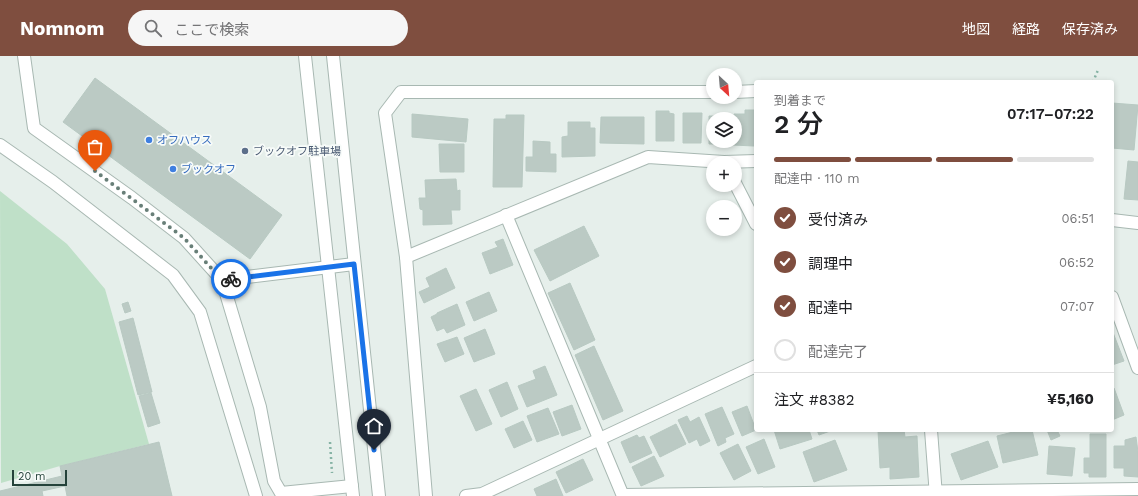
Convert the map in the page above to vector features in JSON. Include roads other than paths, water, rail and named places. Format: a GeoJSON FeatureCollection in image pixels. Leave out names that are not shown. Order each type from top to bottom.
{"type":"FeatureCollection","features":[{"type":"Feature","properties":{"kind":"street"},"geometry":{"type":"LineString","coordinates":[[24,56],[34,128],[132,198],[178,234],[222,280],[260,407],[274,481],[281,493],[352,491],[306,56]]}},
{"type":"Feature","properties":{"kind":"street"},"geometry":{"type":"LineString","coordinates":[[332,56],[379,496]]}},
{"type":"Feature","properties":{"kind":"street"},"geometry":{"type":"LineString","coordinates":[[742,92],[754,91]]}},
{"type":"Feature","properties":{"kind":"street"},"geometry":{"type":"LineString","coordinates":[[426,496],[406,256],[385,113],[401,92],[706,92]]}},
{"type":"Feature","properties":{"kind":"street"},"geometry":{"type":"LineString","coordinates":[[0,145],[53,182],[173,275],[200,312],[256,496]]}},
{"type":"Feature","properties":{"kind":"street"},"geometry":{"type":"LineString","coordinates":[[406,256],[648,157],[706,161]]}},
{"type":"Feature","properties":{"kind":"street"},"geometry":{"type":"LineString","coordinates":[[742,161],[754,161]]}},
{"type":"Feature","properties":{"kind":"street"},"geometry":{"type":"LineString","coordinates":[[740,192],[754,220]]}},
{"type":"Feature","properties":{"kind":"street"},"geometry":{"type":"LineString","coordinates":[[506,216],[623,496],[936,494],[1138,489]]}},
{"type":"Feature","properties":{"kind":"street"},"geometry":{"type":"LineString","coordinates":[[1114,220],[1138,223]]}},
{"type":"Feature","properties":{"kind":"street"},"geometry":{"type":"LineString","coordinates":[[222,280],[354,264]]}},
{"type":"Feature","properties":{"kind":"street"},"geometry":{"type":"LineString","coordinates":[[1114,302],[1138,368]]}},
{"type":"Feature","properties":{"kind":"street"},"geometry":{"type":"LineString","coordinates":[[466,496],[482,495],[598,438],[754,367]]}},
{"type":"Feature","properties":{"kind":"street"},"geometry":{"type":"LineString","coordinates":[[931,432],[936,494]]}},
{"type":"Feature","properties":{"kind":"place","name":"オフハウス"},"geometry":{"type":"Point","coordinates":[149,140]}},
{"type":"Feature","properties":{"kind":"place","name":"ブックオフ駐車場"},"geometry":{"type":"Point","coordinates":[245,151]}},
{"type":"Feature","properties":{"kind":"place","name":"ブックオフ"},"geometry":{"type":"Point","coordinates":[173,169]}}]}
